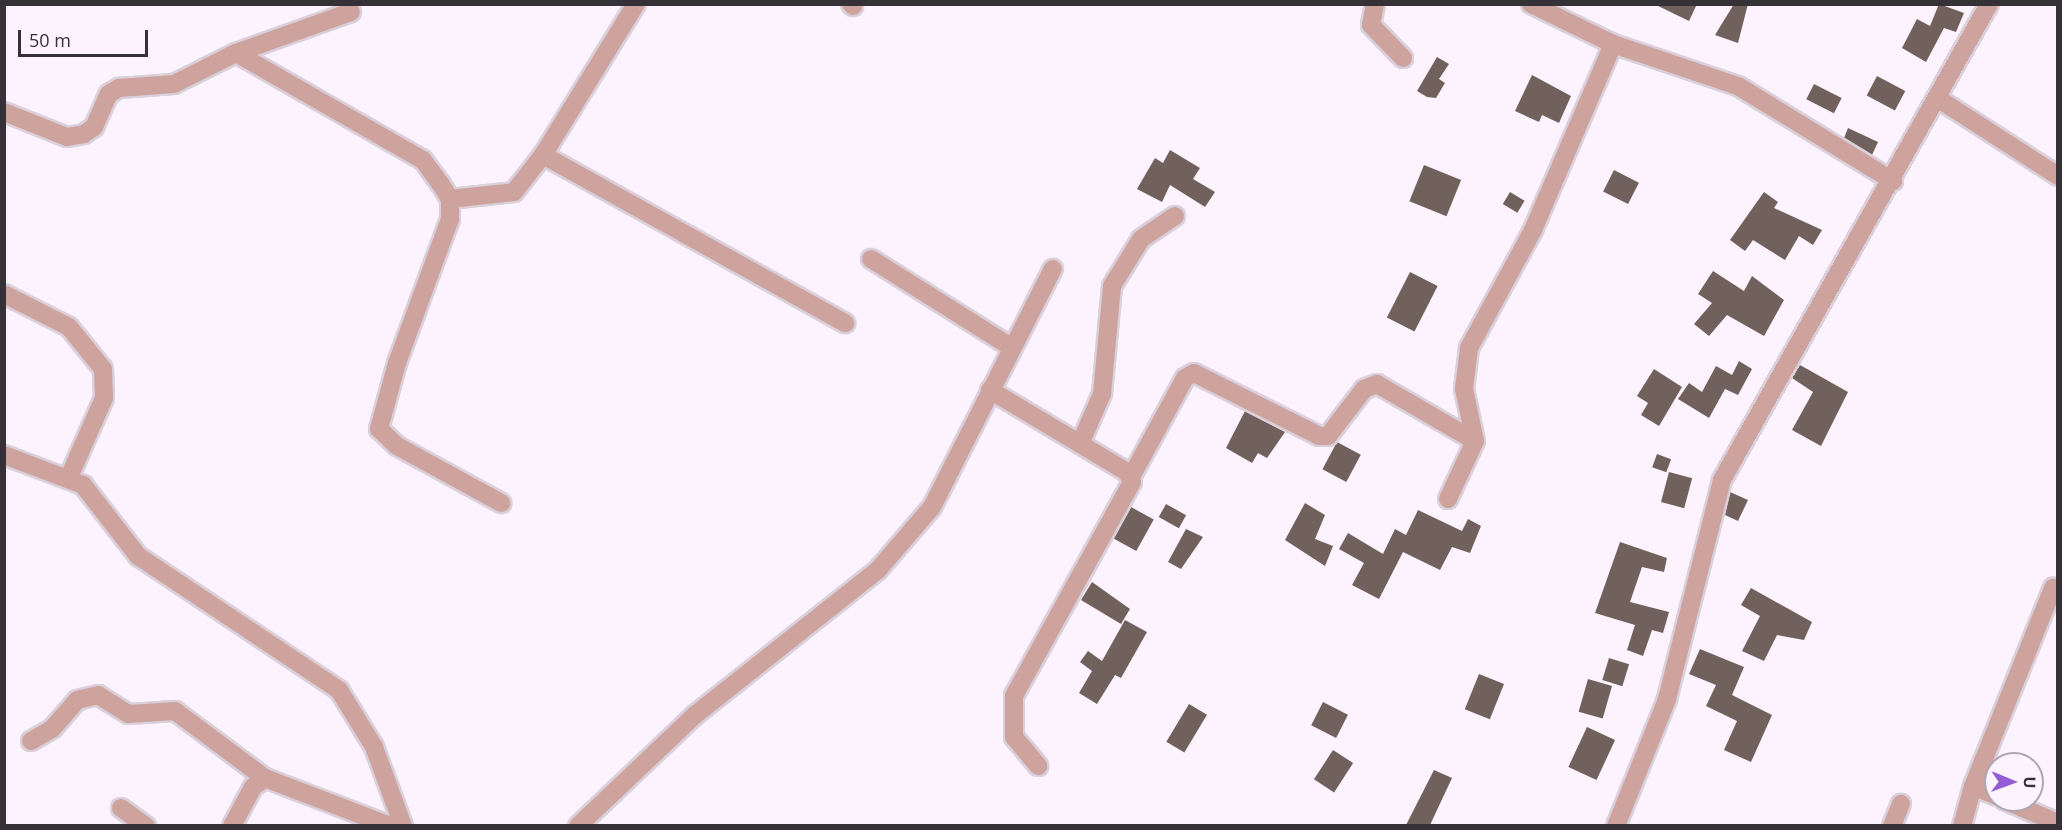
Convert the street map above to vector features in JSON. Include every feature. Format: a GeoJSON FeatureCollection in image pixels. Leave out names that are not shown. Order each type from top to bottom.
{"type":"FeatureCollection","features":[{"type":"Feature","properties":{"kind":"street"},"geometry":{"type":"LineString","coordinates":[[450,200],[476,192],[508,195],[543,155],[636,4]]}},
{"type":"Feature","properties":{"kind":"street"},"geometry":{"type":"LineString","coordinates":[[1375,4],[1371,25],[1403,58]]}},
{"type":"Feature","properties":{"kind":"street"},"geometry":{"type":"LineString","coordinates":[[1531,4],[1613,44],[1738,86],[1893,181]]}},
{"type":"Feature","properties":{"kind":"street"},"geometry":{"type":"LineString","coordinates":[[1616,825],[1667,699],[1722,480],[1893,181],[1989,4]]}},
{"type":"Feature","properties":{"kind":"street"},"geometry":{"type":"LineString","coordinates":[[4,112],[67,137],[84,134],[94,127],[109,94],[119,88],[174,84],[236,52],[351,12]]}},
{"type":"Feature","properties":{"kind":"street"},"geometry":{"type":"LineString","coordinates":[[1448,499],[1475,441],[1464,389],[1470,348],[1533,230],[1613,44]]}},
{"type":"Feature","properties":{"kind":"street"},"geometry":{"type":"LineString","coordinates":[[236,52],[423,160],[450,200],[450,219],[397,363],[378,429],[397,446],[501,502]]}},
{"type":"Feature","properties":{"kind":"street"},"geometry":{"type":"LineString","coordinates":[[1937,98],[2058,176]]}},
{"type":"Feature","properties":{"kind":"street"},"geometry":{"type":"LineString","coordinates":[[543,155],[845,323]]}},
{"type":"Feature","properties":{"kind":"street"},"geometry":{"type":"LineString","coordinates":[[1080,444],[1102,394],[1112,286],[1141,239],[1175,216]]}},
{"type":"Feature","properties":{"kind":"street"},"geometry":{"type":"LineString","coordinates":[[871,259],[1011,347]]}},
{"type":"Feature","properties":{"kind":"street"},"geometry":{"type":"LineString","coordinates":[[578,825],[695,715],[877,571],[932,507],[1011,347],[1053,270]]}},
{"type":"Feature","properties":{"kind":"street"},"geometry":{"type":"LineString","coordinates":[[4,294],[69,327],[104,369],[104,398],[69,477]]}},
{"type":"Feature","properties":{"kind":"street"},"geometry":{"type":"LineString","coordinates":[[1038,766],[1014,737],[1014,696],[1132,487],[1131,477],[1185,378],[1194,373],[1318,436],[1328,436],[1364,389],[1377,384],[1475,441]]}},
{"type":"Feature","properties":{"kind":"street"},"geometry":{"type":"LineString","coordinates":[[990,390],[1131,477]]}},
{"type":"Feature","properties":{"kind":"street"},"geometry":{"type":"LineString","coordinates":[[4,455],[69,477],[97,500],[138,556],[339,690],[374,747],[391,825]]}},
{"type":"Feature","properties":{"kind":"street"},"geometry":{"type":"LineString","coordinates":[[1962,825],[1973,786],[2053,588]]}},
{"type":"Feature","properties":{"kind":"street"},"geometry":{"type":"LineString","coordinates":[[31,741],[52,729],[77,700],[98,695],[129,714],[175,711],[265,778],[391,825]]}},
{"type":"Feature","properties":{"kind":"street"},"geometry":{"type":"LineString","coordinates":[[232,825],[253,788],[265,778]]}},
{"type":"Feature","properties":{"kind":"street"},"geometry":{"type":"LineString","coordinates":[[1973,786],[1984,791]]}},
{"type":"Feature","properties":{"kind":"street"},"geometry":{"type":"LineString","coordinates":[[1892,825],[1901,804]]}},
{"type":"Feature","properties":{"kind":"street"},"geometry":{"type":"LineString","coordinates":[[121,808],[146,825]]}},
{"type":"Feature","properties":{"kind":"street"},"geometry":{"type":"LineString","coordinates":[[2032,812],[2058,823]]}},
{"type":"Feature","properties":{"kind":"building"},"geometry":{"type":"Polygon","coordinates":[[[1654,4],[1697,4],[1689,21],[1654,4]]]}},
{"type":"Feature","properties":{"kind":"building"},"geometry":{"type":"Polygon","coordinates":[[[1734,4],[1748,4],[1738,43],[1715,35],[1734,4]]]}},
{"type":"Feature","properties":{"kind":"building"},"geometry":{"type":"Polygon","coordinates":[[[1939,4],[1964,13],[1956,32],[1944,28],[1926,62],[1902,48],[1917,19],[1930,26],[1939,4]]]}},
{"type":"Feature","properties":{"kind":"building"},"geometry":{"type":"Polygon","coordinates":[[[1437,57],[1449,64],[1439,79],[1445,83],[1436,98],[1427,97],[1417,91],[1437,57]]]}},
{"type":"Feature","properties":{"kind":"building"},"geometry":{"type":"Polygon","coordinates":[[[1532,75],[1571,96],[1559,123],[1542,115],[1539,122],[1515,111],[1532,75]]]}},
{"type":"Feature","properties":{"kind":"building"},"geometry":{"type":"Polygon","coordinates":[[[1877,76],[1905,91],[1895,110],[1867,95],[1877,76]]]}},
{"type":"Feature","properties":{"kind":"building"},"geometry":{"type":"Polygon","coordinates":[[[1814,84],[1842,98],[1834,113],[1806,99],[1814,84]]]}},
{"type":"Feature","properties":{"kind":"building"},"geometry":{"type":"Polygon","coordinates":[[[1848,128],[1878,142],[1872,155],[1844,138],[1848,128]]]}},
{"type":"Feature","properties":{"kind":"building"},"geometry":{"type":"Polygon","coordinates":[[[1170,150],[1200,168],[1193,179],[1215,192],[1205,207],[1170,185],[1162,202],[1137,189],[1155,158],[1163,163],[1170,150]]]}},
{"type":"Feature","properties":{"kind":"building"},"geometry":{"type":"Polygon","coordinates":[[[1424,165],[1461,180],[1446,216],[1409,201],[1424,165]]]}},
{"type":"Feature","properties":{"kind":"building"},"geometry":{"type":"Polygon","coordinates":[[[1614,170],[1639,183],[1628,204],[1603,191],[1614,170]]]}},
{"type":"Feature","properties":{"kind":"building"},"geometry":{"type":"Polygon","coordinates":[[[1510,192],[1525,201],[1517,213],[1503,204],[1510,192]]]}},
{"type":"Feature","properties":{"kind":"building"},"geometry":{"type":"Polygon","coordinates":[[[1764,192],[1778,202],[1774,208],[1822,230],[1813,245],[1799,236],[1785,260],[1753,240],[1745,251],[1730,240],[1764,192]]]}},
{"type":"Feature","properties":{"kind":"building"},"geometry":{"type":"Polygon","coordinates":[[[1713,271],[1744,291],[1752,276],[1784,300],[1764,336],[1727,315],[1709,336],[1694,324],[1712,303],[1698,294],[1713,271]]]}},
{"type":"Feature","properties":{"kind":"building"},"geometry":{"type":"Polygon","coordinates":[[[1410,272],[1438,286],[1414,332],[1387,317],[1410,272]]]}},
{"type":"Feature","properties":{"kind":"building"},"geometry":{"type":"Polygon","coordinates":[[[1739,361],[1752,369],[1738,395],[1725,389],[1709,418],[1678,399],[1689,383],[1702,392],[1716,366],[1732,375],[1739,361]]]}},
{"type":"Feature","properties":{"kind":"building"},"geometry":{"type":"Polygon","coordinates":[[[1800,365],[1848,392],[1821,446],[1792,430],[1813,392],[1792,378],[1800,365]]]}},
{"type":"Feature","properties":{"kind":"building"},"geometry":{"type":"Polygon","coordinates":[[[1654,369],[1682,387],[1659,426],[1641,415],[1648,403],[1637,396],[1654,369]]]}},
{"type":"Feature","properties":{"kind":"building"},"geometry":{"type":"Polygon","coordinates":[[[1245,411],[1285,432],[1267,458],[1258,453],[1252,463],[1226,448],[1245,411]]]}},
{"type":"Feature","properties":{"kind":"building"},"geometry":{"type":"Polygon","coordinates":[[[1337,442],[1361,455],[1346,482],[1322,469],[1337,442]]]}},
{"type":"Feature","properties":{"kind":"building"},"geometry":{"type":"Polygon","coordinates":[[[1657,454],[1671,459],[1666,472],[1652,467],[1657,454]]]}},
{"type":"Feature","properties":{"kind":"building"},"geometry":{"type":"Polygon","coordinates":[[[1669,472],[1692,478],[1684,508],[1661,502],[1669,472]]]}},
{"type":"Feature","properties":{"kind":"building"},"geometry":{"type":"Polygon","coordinates":[[[1730,492],[1748,500],[1738,521],[1725,515],[1730,492]]]}},
{"type":"Feature","properties":{"kind":"building"},"geometry":{"type":"Polygon","coordinates":[[[1305,503],[1325,515],[1315,539],[1333,546],[1325,566],[1285,540],[1305,503]]]}},
{"type":"Feature","properties":{"kind":"building"},"geometry":{"type":"Polygon","coordinates":[[[1166,504],[1186,515],[1179,528],[1159,517],[1166,504]]]}},
{"type":"Feature","properties":{"kind":"building"},"geometry":{"type":"Polygon","coordinates":[[[1131,507],[1154,520],[1136,551],[1114,538],[1131,507]]]}},
{"type":"Feature","properties":{"kind":"building"},"geometry":{"type":"Polygon","coordinates":[[[1418,510],[1462,531],[1468,519],[1481,526],[1470,553],[1452,547],[1440,570],[1403,552],[1379,599],[1352,585],[1364,563],[1339,549],[1348,533],[1383,554],[1395,529],[1406,535],[1418,510]]]}},
{"type":"Feature","properties":{"kind":"building"},"geometry":{"type":"Polygon","coordinates":[[[1186,529],[1203,537],[1181,569],[1168,562],[1186,529]]]}},
{"type":"Feature","properties":{"kind":"building"},"geometry":{"type":"Polygon","coordinates":[[[1620,542],[1667,558],[1664,572],[1642,567],[1630,602],[1669,612],[1663,633],[1652,630],[1643,656],[1627,650],[1635,625],[1595,613],[1620,542]]]}},
{"type":"Feature","properties":{"kind":"building"},"geometry":{"type":"Polygon","coordinates":[[[1092,582],[1130,609],[1121,624],[1081,600],[1092,582]]]}},
{"type":"Feature","properties":{"kind":"building"},"geometry":{"type":"Polygon","coordinates":[[[1751,588],[1812,622],[1804,640],[1777,635],[1764,661],[1742,651],[1760,616],[1741,605],[1751,588]]]}},
{"type":"Feature","properties":{"kind":"building"},"geometry":{"type":"Polygon","coordinates":[[[1125,620],[1147,632],[1121,678],[1115,675],[1097,704],[1079,693],[1092,671],[1080,662],[1088,651],[1102,661],[1125,620]]]}},
{"type":"Feature","properties":{"kind":"building"},"geometry":{"type":"Polygon","coordinates":[[[1700,649],[1744,667],[1732,695],[1772,715],[1751,762],[1724,750],[1737,721],[1706,706],[1716,685],[1689,674],[1700,649]]]}},
{"type":"Feature","properties":{"kind":"building"},"geometry":{"type":"Polygon","coordinates":[[[1609,658],[1629,664],[1622,686],[1602,680],[1609,658]]]}},
{"type":"Feature","properties":{"kind":"building"},"geometry":{"type":"Polygon","coordinates":[[[1479,674],[1504,684],[1490,719],[1465,709],[1479,674]]]}},
{"type":"Feature","properties":{"kind":"building"},"geometry":{"type":"Polygon","coordinates":[[[1588,679],[1612,686],[1603,719],[1579,712],[1588,679]]]}},
{"type":"Feature","properties":{"kind":"building"},"geometry":{"type":"Polygon","coordinates":[[[1323,702],[1348,715],[1336,738],[1311,725],[1323,702]]]}},
{"type":"Feature","properties":{"kind":"building"},"geometry":{"type":"Polygon","coordinates":[[[1189,704],[1207,715],[1184,753],[1166,742],[1189,704]]]}},
{"type":"Feature","properties":{"kind":"building"},"geometry":{"type":"Polygon","coordinates":[[[1587,727],[1615,740],[1597,780],[1568,767],[1587,727]]]}},
{"type":"Feature","properties":{"kind":"building"},"geometry":{"type":"Polygon","coordinates":[[[1333,750],[1353,763],[1334,792],[1314,779],[1333,750]]]}},
{"type":"Feature","properties":{"kind":"building"},"geometry":{"type":"Polygon","coordinates":[[[1434,770],[1452,778],[1430,825],[1406,825],[1434,770]]]}}]}
